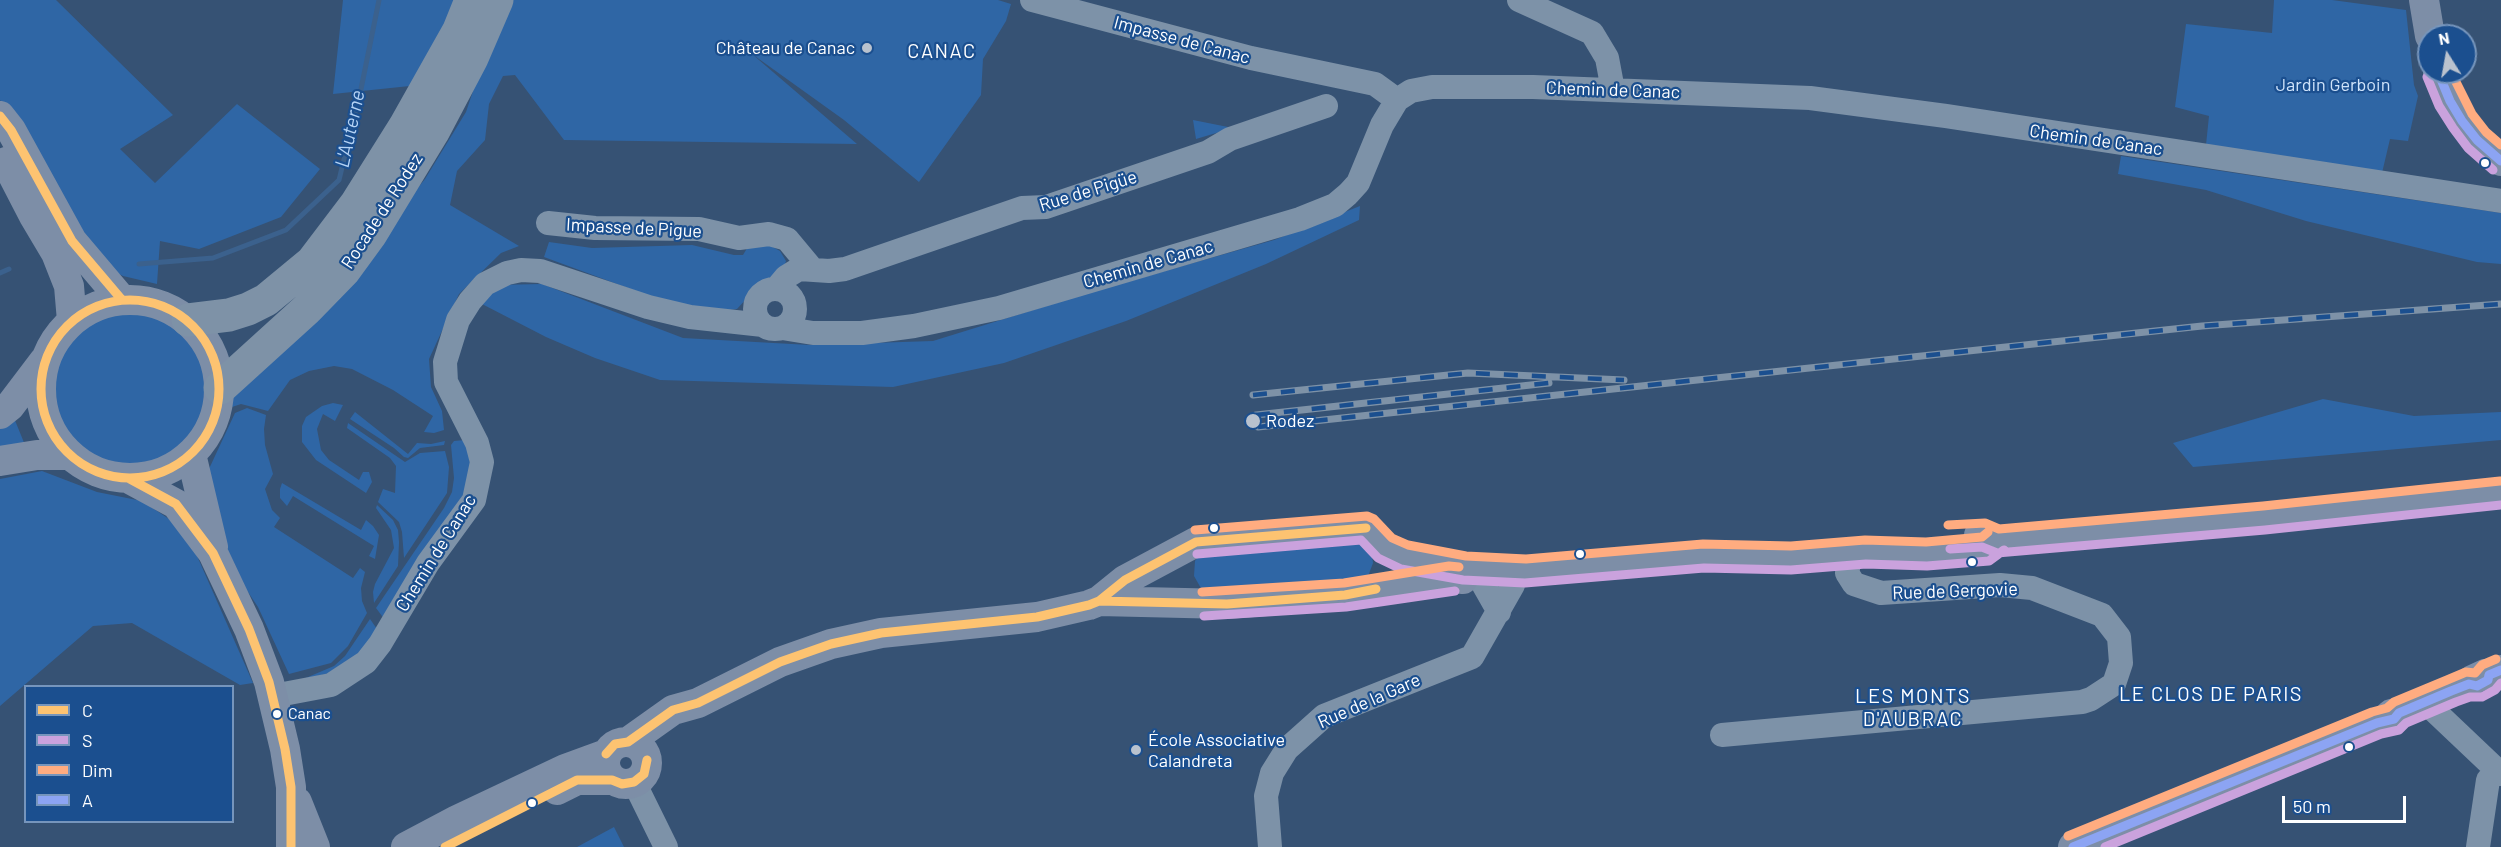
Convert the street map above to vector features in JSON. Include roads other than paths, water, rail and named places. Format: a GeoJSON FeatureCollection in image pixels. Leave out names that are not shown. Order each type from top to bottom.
{"type":"FeatureCollection","features":[{"type":"Feature","properties":{"kind":"highway","name":"Rocade de Rodez"},"geometry":{"type":"LineString","coordinates":[[188,320],[229,315],[266,300],[312,262],[356,204],[401,133],[459,30],[471,0]]}},
{"type":"Feature","properties":{"kind":"highway","name":"Rocade de Rodez"},"geometry":{"type":"LineString","coordinates":[[220,388],[308,309],[344,271],[371,234],[433,132],[472,58],[497,0]]}},
{"type":"Feature","properties":{"kind":"main road"},"geometry":{"type":"LineString","coordinates":[[2424,0],[2428,24]]}},
{"type":"Feature","properties":{"kind":"main road"},"geometry":{"type":"LineString","coordinates":[[2443,84],[2450,101],[2476,140],[2501,161]]}},
{"type":"Feature","properties":{"kind":"main road"},"geometry":{"type":"LineString","coordinates":[[0,116],[11,130],[72,241],[99,276],[122,300]]}},
{"type":"Feature","properties":{"kind":"main road"},"geometry":{"type":"LineString","coordinates":[[0,152],[56,253],[69,286],[72,321]]}},
{"type":"Feature","properties":{"kind":"main road"},"geometry":{"type":"LineString","coordinates":[[0,414],[10,406],[46,359],[57,338],[72,321],[96,307],[122,300],[148,302],[173,310],[188,320],[208,344],[217,365],[220,388],[218,406],[213,424],[204,440],[191,454],[172,467],[151,476],[128,478]]}},
{"type":"Feature","properties":{"kind":"main road"},"geometry":{"type":"LineString","coordinates":[[46,359],[41,384],[44,411],[54,435],[70,455],[97,471],[128,478],[176,504],[213,553],[249,629],[273,696],[291,787],[315,847]]}},
{"type":"Feature","properties":{"kind":"main road"},"geometry":{"type":"LineString","coordinates":[[191,454],[209,524],[213,553]]}},
{"type":"Feature","properties":{"kind":"main road"},"geometry":{"type":"LineString","coordinates":[[0,461],[37,455],[70,455]]}},
{"type":"Feature","properties":{"kind":"main road"},"geometry":{"type":"LineString","coordinates":[[445,847],[578,780],[625,763],[674,710],[698,703],[780,662],[831,644],[881,633],[1036,617],[1099,601],[1227,604],[1345,595],[1450,578],[1513,585],[1676,574],[1791,558],[1859,553],[1933,538],[1984,535],[1996,541],[2264,518],[2501,493]]}},
{"type":"Feature","properties":{"kind":"main road"},"geometry":{"type":"LineString","coordinates":[[1099,601],[1125,580],[1196,542],[1348,529],[1366,528],[1385,548],[1404,557],[1465,568],[1526,571],[1704,556],[1791,558]]}},
{"type":"Feature","properties":{"kind":"main road"},"geometry":{"type":"LineString","coordinates":[[2073,847],[2486,676]]}},
{"type":"Feature","properties":{"kind":"main road"},"geometry":{"type":"LineString","coordinates":[[406,847],[565,768],[625,763]]}},
{"type":"Feature","properties":{"kind":"main road"},"geometry":{"type":"LineString","coordinates":[[291,787],[291,847]]}},
{"type":"Feature","properties":{"kind":"street","name":"Impasse de Canac"},"geometry":{"type":"LineString","coordinates":[[1032,0],[1251,58],[1332,75]]}},
{"type":"Feature","properties":{"kind":"street"},"geometry":{"type":"LineString","coordinates":[[1519,0],[1593,33],[1607,58],[1613,90]]}},
{"type":"Feature","properties":{"kind":"street"},"geometry":{"type":"LineString","coordinates":[[1332,75],[1376,84],[1397,99]]}},
{"type":"Feature","properties":{"kind":"street","name":"Rue de Pigüe"},"geometry":{"type":"LineString","coordinates":[[812,268],[829,271],[845,269],[1022,208],[1046,207],[1208,152],[1230,139],[1326,106],[1324,86],[1332,75]]}},
{"type":"Feature","properties":{"kind":"street","name":"Chemin de Canac"},"geometry":{"type":"LineString","coordinates":[[273,696],[331,685],[366,662],[380,644],[428,563],[474,500],[482,462],[477,443],[446,382],[445,362],[458,320],[470,301],[485,284],[507,273],[521,270],[540,271],[648,307],[690,318],[730,321],[776,310],[813,333],[862,333],[914,326],[999,308],[1227,241],[1335,205],[1358,183],[1382,125],[1397,99],[1411,91],[1432,87],[1489,86],[1810,98],[2497,197]]}},
{"type":"Feature","properties":{"kind":"street","name":"Impasse de Pigue"},"geometry":{"type":"LineString","coordinates":[[548,223],[629,229],[699,229],[739,238],[769,234],[787,239],[812,268]]}},
{"type":"Feature","properties":{"kind":"street"},"geometry":{"type":"LineString","coordinates":[[776,310],[812,268]]}},
{"type":"Feature","properties":{"kind":"street","name":"Rue de Gergovie"},"geometry":{"type":"LineString","coordinates":[[1722,735],[2082,702],[2114,684],[2121,663],[2119,637],[2102,615],[2032,588],[2000,585],[1881,593],[1854,584],[1847,573],[1859,553]]}},
{"type":"Feature","properties":{"kind":"street"},"geometry":{"type":"LineString","coordinates":[[1482,582],[1499,612]]}},
{"type":"Feature","properties":{"kind":"street","name":"Rue de la Gare"},"geometry":{"type":"LineString","coordinates":[[1270,847],[1266,796],[1272,773],[1282,755],[1301,734],[1324,716],[1472,657],[1513,585]]}},
{"type":"Feature","properties":{"kind":"street"},"geometry":{"type":"LineString","coordinates":[[2403,712],[2500,773],[2488,780],[2478,847]]}},
{"type":"Feature","properties":{"kind":"street"},"geometry":{"type":"LineString","coordinates":[[625,763],[666,847]]}},
{"type":"Feature","properties":{"kind":"waterway","name":"L'Auterne"},"geometry":{"type":"LineString","coordinates":[[139,264],[213,258],[286,230],[339,180],[360,94],[379,0]]}},
{"type":"Feature","properties":{"kind":"waterway","name":"L'Auterne"},"geometry":{"type":"LineString","coordinates":[[0,273],[9,269]]}},
{"type":"Feature","properties":{"kind":"railway"},"geometry":{"type":"LineString","coordinates":[[1258,427],[2202,326],[2501,304]]}},
{"type":"Feature","properties":{"kind":"railway"},"geometry":{"type":"LineString","coordinates":[[1253,395],[1468,373],[1624,380]]}},
{"type":"Feature","properties":{"kind":"railway"},"geometry":{"type":"LineString","coordinates":[[1256,415],[1549,383]]}},
{"type":"Feature","properties":{"kind":"place","name":"Château de Canac"},"geometry":{"type":"Point","coordinates":[867,48]}},
{"type":"Feature","properties":{"kind":"place","name":"Rodez"},"geometry":{"type":"Point","coordinates":[1253,421]}},
{"type":"Feature","properties":{"kind":"place","name":"Canac"},"geometry":{"type":"Point","coordinates":[277,714]}},
{"type":"Feature","properties":{"kind":"place","name":"École Associative Calandreta"},"geometry":{"type":"Point","coordinates":[1136,750]}},
{"type":"Feature","properties":{"kind":"district","name":"CANAC"},"geometry":{"type":"Point","coordinates":[942,51]}},
{"type":"Feature","properties":{"kind":"district","name":"LE CLOS DE PARIS"},"geometry":{"type":"Point","coordinates":[2211,694]}},
{"type":"Feature","properties":{"kind":"district","name":"LES MONTS D'AUBRAC"},"geometry":{"type":"Point","coordinates":[1913,708]}},
{"type":"Feature","properties":{"kind":"park label","name":"Jardin Gerboin"},"geometry":{"type":"Point","coordinates":[2333,85]}}]}
